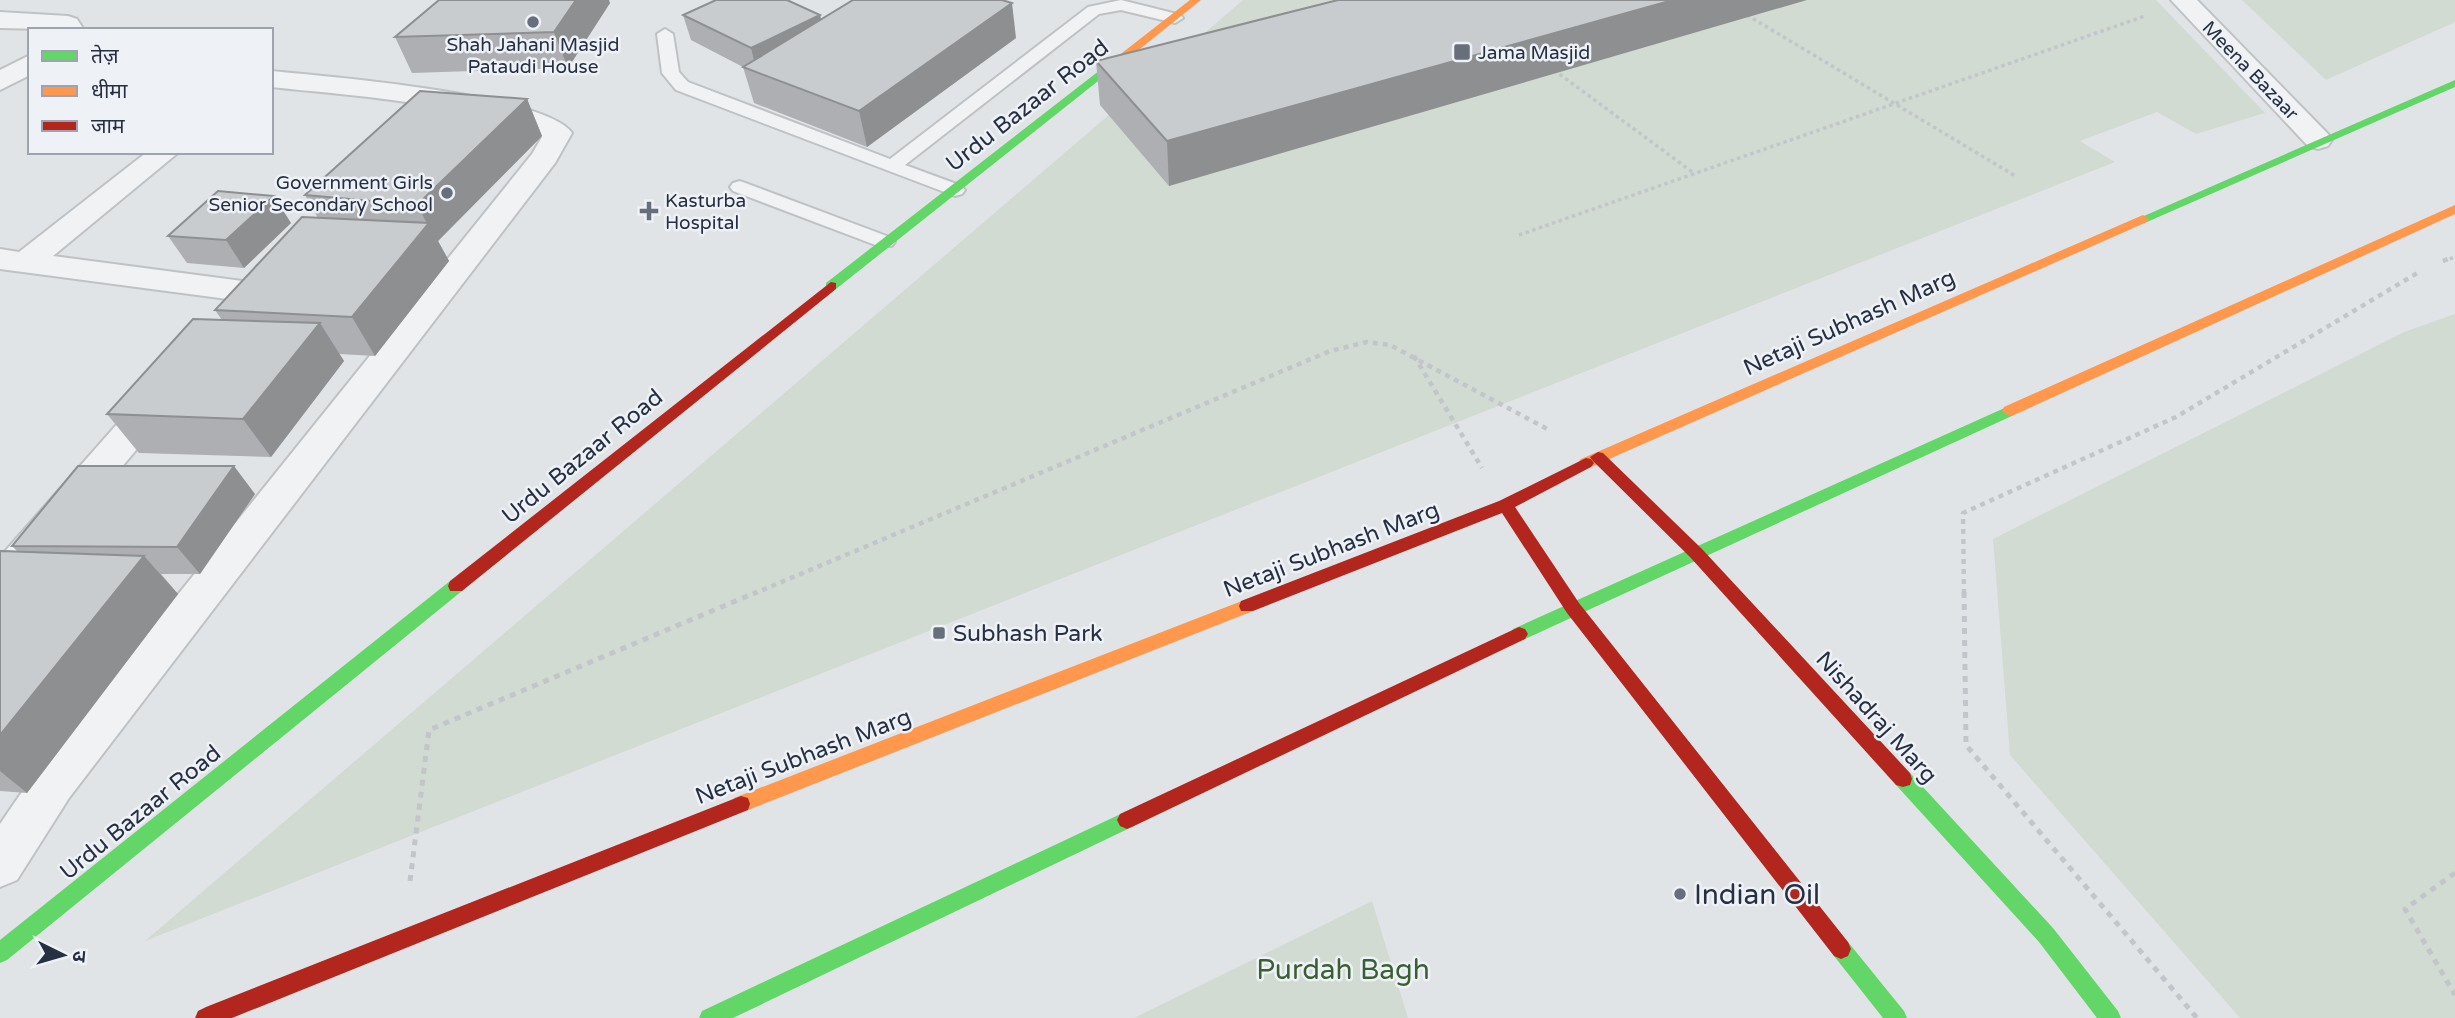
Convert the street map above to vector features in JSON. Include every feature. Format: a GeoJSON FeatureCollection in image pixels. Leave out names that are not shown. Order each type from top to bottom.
{"type":"FeatureCollection","features":[{"type":"Feature","properties":{"kind":"main road","name":"Urdu Bazaar Road"},"geometry":{"type":"LineString","coordinates":[[0,953],[885,242],[1196,0]]}},
{"type":"Feature","properties":{"kind":"main road","name":"Netaji Subhash Marg"},"geometry":{"type":"LineString","coordinates":[[206,1018],[403,937],[1505,505],[1598,457],[2318,140],[2455,83]]}},
{"type":"Feature","properties":{"kind":"main road"},"geometry":{"type":"LineString","coordinates":[[710,1018],[1573,608],[2455,209]]}},
{"type":"Feature","properties":{"kind":"main road","name":"Nishadraj Marg"},"geometry":{"type":"LineString","coordinates":[[1598,457],[1696,553],[2046,935],[2110,1018]]}},
{"type":"Feature","properties":{"kind":"main road"},"geometry":{"type":"LineString","coordinates":[[1505,505],[1573,608],[1896,1018]]}},
{"type":"Feature","properties":{"kind":"street","name":"Meena Bazaar"},"geometry":{"type":"LineString","coordinates":[[2183,0],[2318,140]]}},
{"type":"Feature","properties":{"kind":"street"},"geometry":{"type":"LineString","coordinates":[[0,20],[68,24],[70,28]]}},
{"type":"Feature","properties":{"kind":"street"},"geometry":{"type":"LineString","coordinates":[[0,82],[28,64]]}},
{"type":"Feature","properties":{"kind":"street"},"geometry":{"type":"LineString","coordinates":[[0,865],[53,784],[545,157],[558,133],[530,120],[438,98],[273,79]]}},
{"type":"Feature","properties":{"kind":"street"},"geometry":{"type":"LineString","coordinates":[[410,126],[438,98]]}},
{"type":"Feature","properties":{"kind":"street"},"geometry":{"type":"LineString","coordinates":[[13,260],[162,154]]}},
{"type":"Feature","properties":{"kind":"street"},"geometry":{"type":"LineString","coordinates":[[13,260],[250,292]]}},
{"type":"Feature","properties":{"kind":"street"},"geometry":{"type":"LineString","coordinates":[[224,322],[272,266]]}},
{"type":"Feature","properties":{"kind":"street"},"geometry":{"type":"LineString","coordinates":[[0,584],[181,373]]}},
{"type":"Feature","properties":{"kind":"lane"},"geometry":{"type":"LineString","coordinates":[[892,166],[1094,10],[1121,5],[1175,18]]}},
{"type":"Feature","properties":{"kind":"lane"},"geometry":{"type":"LineString","coordinates":[[665,34],[671,73],[682,86],[955,190]]}},
{"type":"Feature","properties":{"kind":"lane"},"geometry":{"type":"LineString","coordinates":[[740,187],[885,242]]}},
{"type":"Feature","properties":{"kind":"path"},"geometry":{"type":"LineString","coordinates":[[1746,15],[2017,177]]}},
{"type":"Feature","properties":{"kind":"path"},"geometry":{"type":"LineString","coordinates":[[1520,235],[2145,16]]}},
{"type":"Feature","properties":{"kind":"path"},"geometry":{"type":"LineString","coordinates":[[1546,64],[1695,174]]}},
{"type":"Feature","properties":{"kind":"path"},"geometry":{"type":"LineString","coordinates":[[2197,1018],[1966,746],[1963,513],[2176,417],[2430,265],[2455,257]]}},
{"type":"Feature","properties":{"kind":"path"},"geometry":{"type":"LineString","coordinates":[[403,937],[429,730],[1330,351],[1367,342],[1390,345],[1414,355],[1598,457]]}},
{"type":"Feature","properties":{"kind":"path"},"geometry":{"type":"LineString","coordinates":[[1414,355],[1505,505]]}},
{"type":"Feature","properties":{"kind":"path"},"geometry":{"type":"LineString","coordinates":[[2455,873],[2405,909],[2455,995]]}},
{"type":"Feature","properties":{"kind":"green space"},"geometry":{"type":"Polygon","coordinates":[[[1243,0],[2156,0],[2265,113],[2196,134],[2157,112],[2080,141],[2115,162],[145,941],[1243,0]]]}},
{"type":"Feature","properties":{"kind":"green space"},"geometry":{"type":"Polygon","coordinates":[[[2242,0],[2455,0],[2455,22],[2326,80],[2242,0]]]}},
{"type":"Feature","properties":{"kind":"green space"},"geometry":{"type":"Polygon","coordinates":[[[2455,314],[2455,1018],[2240,1018],[2010,755],[1993,539],[2404,332],[2455,314]]]}},
{"type":"Feature","properties":{"kind":"green space","name":"Purdah Bagh"},"geometry":{"type":"Polygon","coordinates":[[[1372,901],[1408,1018],[1134,1018],[1372,901]]]}},
{"type":"Feature","properties":{"kind":"building"},"geometry":{"type":"Polygon","coordinates":[[[439,0],[576,0],[554,32],[395,37],[439,0]]]}},
{"type":"Feature","properties":{"kind":"building"},"geometry":{"type":"Polygon","coordinates":[[[716,0],[787,0],[820,15],[751,48],[683,15],[716,0]]]}},
{"type":"Feature","properties":{"kind":"building"},"geometry":{"type":"Polygon","coordinates":[[[853,0],[1002,0],[1012,3],[859,111],[743,67],[853,0]]]}},
{"type":"Feature","properties":{"kind":"building"},"geometry":{"type":"Polygon","coordinates":[[[1338,0],[1673,0],[1167,141],[1096,61],[1338,0]]]}},
{"type":"Feature","properties":{"kind":"building"},"geometry":{"type":"Polygon","coordinates":[[[420,91],[527,99],[417,205],[305,195],[420,91]]]}},
{"type":"Feature","properties":{"kind":"building"},"geometry":{"type":"Polygon","coordinates":[[[218,191],[274,196],[226,240],[168,236],[218,191]]]}},
{"type":"Feature","properties":{"kind":"building"},"geometry":{"type":"Polygon","coordinates":[[[302,217],[429,223],[352,317],[215,310],[302,217]]]}},
{"type":"Feature","properties":{"kind":"building"},"geometry":{"type":"Polygon","coordinates":[[[193,319],[320,323],[243,419],[107,414],[193,319]]]}},
{"type":"Feature","properties":{"kind":"building"},"geometry":{"type":"Polygon","coordinates":[[[78,466],[234,466],[177,547],[12,546],[78,466]]]}},
{"type":"Feature","properties":{"kind":"building"},"geometry":{"type":"Polygon","coordinates":[[[0,551],[144,556],[0,735],[0,551]]]}},
{"type":"Feature","properties":{"kind":"traffic: fast"},"geometry":{"type":"LineString","coordinates":[[831,286],[1117,62]]}},
{"type":"Feature","properties":{"kind":"traffic: fast"},"geometry":{"type":"LineString","coordinates":[[2143,219],[2455,83]]}},
{"type":"Feature","properties":{"kind":"traffic: fast"},"geometry":{"type":"LineString","coordinates":[[1519,634],[2009,411]]}},
{"type":"Feature","properties":{"kind":"traffic: fast"},"geometry":{"type":"LineString","coordinates":[[0,953],[456,586]]}},
{"type":"Feature","properties":{"kind":"traffic: fast"},"geometry":{"type":"LineString","coordinates":[[1903,779],[2046,935],[2110,1018]]}},
{"type":"Feature","properties":{"kind":"traffic: fast"},"geometry":{"type":"LineString","coordinates":[[710,1018],[1127,820]]}},
{"type":"Feature","properties":{"kind":"traffic: fast"},"geometry":{"type":"LineString","coordinates":[[1841,949],[1896,1018]]}},
{"type":"Feature","properties":{"kind":"traffic: slow"},"geometry":{"type":"LineString","coordinates":[[1117,62],[1196,0]]}},
{"type":"Feature","properties":{"kind":"traffic: slow"},"geometry":{"type":"LineString","coordinates":[[2009,411],[2455,209]]}},
{"type":"Feature","properties":{"kind":"traffic: slow"},"geometry":{"type":"LineString","coordinates":[[1586,463],[2143,219]]}},
{"type":"Feature","properties":{"kind":"traffic: slow"},"geometry":{"type":"LineString","coordinates":[[741,804],[1247,606]]}},
{"type":"Feature","properties":{"kind":"traffic: jam"},"geometry":{"type":"LineString","coordinates":[[456,586],[831,286]]}},
{"type":"Feature","properties":{"kind":"traffic: jam"},"geometry":{"type":"LineString","coordinates":[[1598,457],[1696,553],[1903,779]]}},
{"type":"Feature","properties":{"kind":"traffic: jam"},"geometry":{"type":"LineString","coordinates":[[1247,606],[1505,505],[1586,463]]}},
{"type":"Feature","properties":{"kind":"traffic: jam"},"geometry":{"type":"LineString","coordinates":[[1505,505],[1573,608],[1841,949]]}},
{"type":"Feature","properties":{"kind":"traffic: jam"},"geometry":{"type":"LineString","coordinates":[[1127,820],[1519,634]]}},
{"type":"Feature","properties":{"kind":"traffic: jam"},"geometry":{"type":"LineString","coordinates":[[206,1018],[741,804]]}},
{"type":"Feature","properties":{"kind":"place","name":"Shah Jahani Masjid Pataudi House"},"geometry":{"type":"Point","coordinates":[533,22]}},
{"type":"Feature","properties":{"kind":"place","name":"Jama Masjid"},"geometry":{"type":"Point","coordinates":[1462,52]}},
{"type":"Feature","properties":{"kind":"place","name":"Government Girls Senior Secondary School"},"geometry":{"type":"Point","coordinates":[447,193]}},
{"type":"Feature","properties":{"kind":"place","name":"Kasturba Hospital"},"geometry":{"type":"Point","coordinates":[649,211]}},
{"type":"Feature","properties":{"kind":"place","name":"Subhash Park"},"geometry":{"type":"Point","coordinates":[939,633]}},
{"type":"Feature","properties":{"kind":"place","name":"Indian Oil"},"geometry":{"type":"Point","coordinates":[1680,894]}}]}
